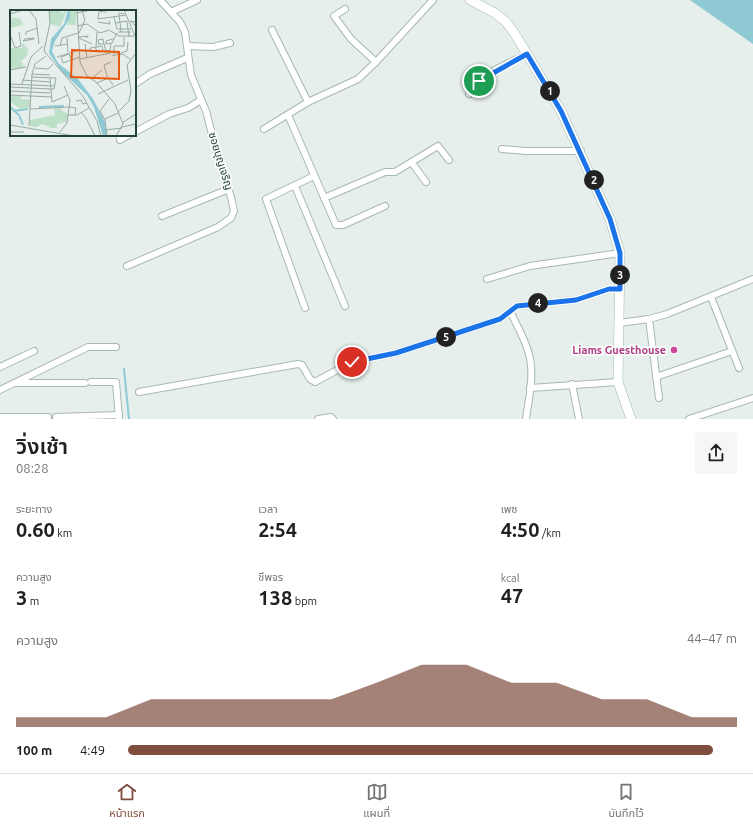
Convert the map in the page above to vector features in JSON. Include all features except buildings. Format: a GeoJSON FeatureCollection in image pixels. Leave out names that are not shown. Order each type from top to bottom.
{"type":"FeatureCollection","features":[{"type":"Feature","properties":{"kind":"street","name":"ซอยบุญเจริญ"},"geometry":{"type":"LineString","coordinates":[[126,266],[218,227],[231,218],[234,211],[206,111],[191,75],[185,32],[180,22],[160,0]]}},
{"type":"Feature","properties":{"kind":"street"},"geometry":{"type":"LineString","coordinates":[[171,12],[197,0]]}},
{"type":"Feature","properties":{"kind":"street"},"geometry":{"type":"LineString","coordinates":[[264,129],[308,102],[358,79],[376,62],[433,0]]}},
{"type":"Feature","properties":{"kind":"street"},"geometry":{"type":"LineString","coordinates":[[470,0],[495,13],[506,22],[527,54],[561,111],[581,152],[610,219],[620,253],[618,382],[632,419]]}},
{"type":"Feature","properties":{"kind":"street"},"geometry":{"type":"LineString","coordinates":[[345,9],[334,16],[351,39],[376,62]]}},
{"type":"Feature","properties":{"kind":"street"},"geometry":{"type":"LineString","coordinates":[[272,30],[308,102]]}},
{"type":"Feature","properties":{"kind":"street"},"geometry":{"type":"LineString","coordinates":[[187,46],[213,47],[230,43]]}},
{"type":"Feature","properties":{"kind":"street"},"geometry":{"type":"LineString","coordinates":[[469,94],[474,86],[486,75],[527,54]]}},
{"type":"Feature","properties":{"kind":"street"},"geometry":{"type":"LineString","coordinates":[[136,83],[150,74],[188,58]]}},
{"type":"Feature","properties":{"kind":"street"},"geometry":{"type":"LineString","coordinates":[[136,131],[169,114],[188,108],[201,100]]}},
{"type":"Feature","properties":{"kind":"street"},"geometry":{"type":"LineString","coordinates":[[288,115],[336,224],[343,225],[384,206]]}},
{"type":"Feature","properties":{"kind":"street"},"geometry":{"type":"LineString","coordinates":[[119,136],[120,140],[127,136]]}},
{"type":"Feature","properties":{"kind":"street"},"geometry":{"type":"LineString","coordinates":[[324,198],[384,172],[394,172],[412,163],[438,146],[449,160]]}},
{"type":"Feature","properties":{"kind":"street"},"geometry":{"type":"LineString","coordinates":[[502,149],[581,152]]}},
{"type":"Feature","properties":{"kind":"street"},"geometry":{"type":"LineString","coordinates":[[412,163],[426,182]]}},
{"type":"Feature","properties":{"kind":"street"},"geometry":{"type":"LineString","coordinates":[[305,308],[266,199],[314,176]]}},
{"type":"Feature","properties":{"kind":"street"},"geometry":{"type":"LineString","coordinates":[[295,186],[345,306]]}},
{"type":"Feature","properties":{"kind":"street"},"geometry":{"type":"LineString","coordinates":[[162,216],[229,189]]}},
{"type":"Feature","properties":{"kind":"street"},"geometry":{"type":"LineString","coordinates":[[487,279],[530,266],[620,253]]}},
{"type":"Feature","properties":{"kind":"street"},"geometry":{"type":"LineString","coordinates":[[619,323],[649,319],[667,314],[753,279]]}},
{"type":"Feature","properties":{"kind":"street"},"geometry":{"type":"LineString","coordinates":[[139,392],[298,364],[302,365],[310,379],[315,382],[352,362],[396,353],[500,319],[517,306],[576,300],[609,289],[620,289]]}},
{"type":"Feature","properties":{"kind":"street"},"geometry":{"type":"LineString","coordinates":[[711,296],[739,368]]}},
{"type":"Feature","properties":{"kind":"street"},"geometry":{"type":"LineString","coordinates":[[510,311],[528,354],[531,366],[530,396],[526,419]]}},
{"type":"Feature","properties":{"kind":"street"},"geometry":{"type":"LineString","coordinates":[[649,319],[659,398]]}},
{"type":"Feature","properties":{"kind":"street"},"geometry":{"type":"LineString","coordinates":[[0,390],[88,347],[116,347]]}},
{"type":"Feature","properties":{"kind":"street"},"geometry":{"type":"LineString","coordinates":[[0,367],[34,351]]}},
{"type":"Feature","properties":{"kind":"street"},"geometry":{"type":"LineString","coordinates":[[656,377],[732,351]]}},
{"type":"Feature","properties":{"kind":"street"},"geometry":{"type":"LineString","coordinates":[[17,382],[116,382],[119,417],[56,417]]}},
{"type":"Feature","properties":{"kind":"street"},"geometry":{"type":"LineString","coordinates":[[530,388],[618,382]]}},
{"type":"Feature","properties":{"kind":"street"},"geometry":{"type":"LineString","coordinates":[[572,384],[579,419]]}},
{"type":"Feature","properties":{"kind":"street"},"geometry":{"type":"LineString","coordinates":[[689,419],[753,398]]}},
{"type":"Feature","properties":{"kind":"street"},"geometry":{"type":"LineString","coordinates":[[0,417],[48,417]]}},
{"type":"Feature","properties":{"kind":"street"},"geometry":{"type":"LineString","coordinates":[[318,419],[331,417],[332,419]]}},
{"type":"Feature","properties":{"kind":"water"},"geometry":{"type":"Polygon","coordinates":[[[690,0],[753,0],[753,44],[690,0]]]}},
{"type":"Feature","properties":{"kind":"waterway"},"geometry":{"type":"LineString","coordinates":[[124,369],[129,419]]}},
{"type":"Feature","properties":{"kind":"place","name":"Liams Guesthouse"},"geometry":{"type":"Point","coordinates":[674,350]}},
{"type":"Feature","properties":{"kind":"route"},"geometry":{"type":"LineString","coordinates":[[352,362],[396,353],[500,319],[507,315],[512,308],[517,306],[576,300],[609,289],[620,289],[620,253],[617,237],[610,219],[561,111],[527,54],[486,75],[479,81]]}}]}
